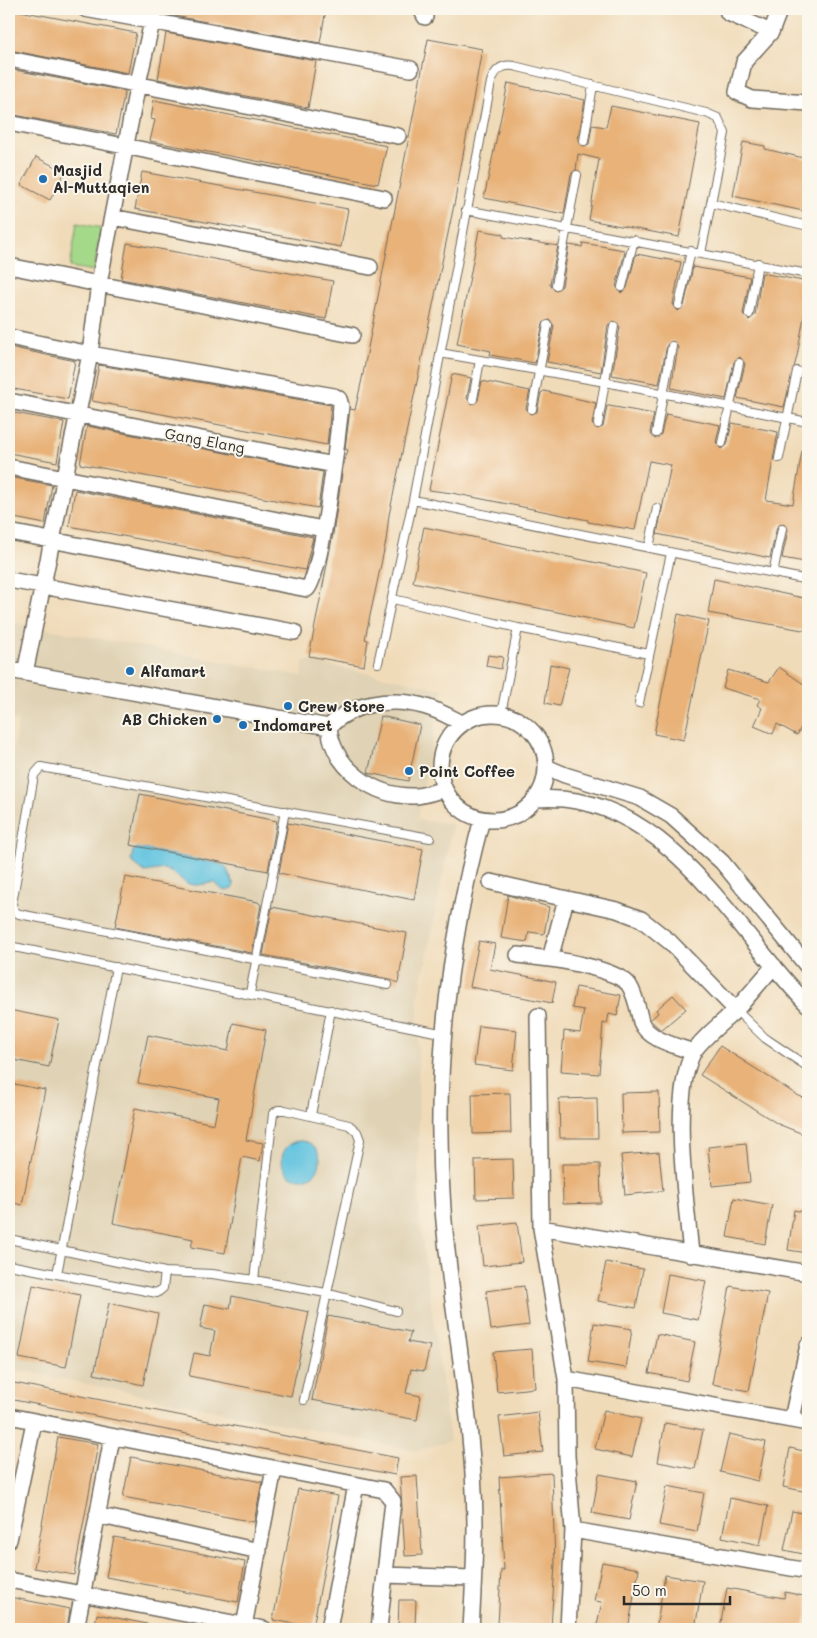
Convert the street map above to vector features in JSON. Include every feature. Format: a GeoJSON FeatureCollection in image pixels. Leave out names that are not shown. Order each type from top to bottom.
{"type":"FeatureCollection","features":[{"type":"Feature","properties":{"kind":"street"},"geometry":{"type":"LineString","coordinates":[[85,9],[154,16],[411,69]]}},
{"type":"Feature","properties":{"kind":"street"},"geometry":{"type":"LineString","coordinates":[[780,9],[771,32],[744,62],[737,92],[752,99],[808,103]]}},
{"type":"Feature","properties":{"kind":"street"},"geometry":{"type":"LineString","coordinates":[[728,13],[771,32]]}},
{"type":"Feature","properties":{"kind":"street"},"geometry":{"type":"LineString","coordinates":[[25,672],[90,354],[100,283],[138,83],[154,16]]}},
{"type":"Feature","properties":{"kind":"street"},"geometry":{"type":"LineString","coordinates":[[9,59],[138,83],[398,136]]}},
{"type":"Feature","properties":{"kind":"street"},"geometry":{"type":"LineString","coordinates":[[9,123],[127,145],[384,198]]}},
{"type":"Feature","properties":{"kind":"street"},"geometry":{"type":"LineString","coordinates":[[112,217],[370,267]]}},
{"type":"Feature","properties":{"kind":"street"},"geometry":{"type":"LineString","coordinates":[[9,266],[352,335]]}},
{"type":"Feature","properties":{"kind":"street"},"geometry":{"type":"LineString","coordinates":[[9,337],[90,354],[337,397],[341,406],[334,464],[315,572],[311,584],[305,589],[9,532]]}},
{"type":"Feature","properties":{"kind":"street","name":"Gang Elang"},"geometry":{"type":"LineString","coordinates":[[9,400],[77,415],[334,464]]}},
{"type":"Feature","properties":{"kind":"street"},"geometry":{"type":"LineString","coordinates":[[9,468],[323,528]]}},
{"type":"Feature","properties":{"kind":"street"},"geometry":{"type":"LineString","coordinates":[[9,580],[294,632]]}},
{"type":"Feature","properties":{"kind":"street"},"geometry":{"type":"LineString","coordinates":[[9,670],[328,728]]}},
{"type":"Feature","properties":{"kind":"street"},"geometry":{"type":"LineString","coordinates":[[328,728],[342,714],[366,705],[406,702],[424,706],[462,723]]}},
{"type":"Feature","properties":{"kind":"street"},"geometry":{"type":"LineString","coordinates":[[501,714],[522,722],[538,738],[544,752],[546,767],[544,783],[536,798],[526,809],[498,820],[482,819],[460,809],[444,789],[440,775],[439,760],[443,746],[451,733],[462,723],[474,717],[501,714]]}},
{"type":"Feature","properties":{"kind":"street"},"geometry":{"type":"LineString","coordinates":[[328,728],[335,751],[347,768],[358,778],[376,789],[413,796],[444,789]]}},
{"type":"Feature","properties":{"kind":"street"},"geometry":{"type":"LineString","coordinates":[[546,767],[572,778],[640,798],[671,816],[722,862],[808,967]]}},
{"type":"Feature","properties":{"kind":"street"},"geometry":{"type":"LineString","coordinates":[[536,798],[559,796],[585,802],[631,819],[658,837],[704,884],[808,1005]]}},
{"type":"Feature","properties":{"kind":"street"},"geometry":{"type":"LineString","coordinates":[[471,1629],[474,1590],[472,1578],[475,1523],[471,1462],[443,1209],[441,1080],[457,928],[482,819]]}},
{"type":"Feature","properties":{"kind":"street"},"geometry":{"type":"LineString","coordinates":[[491,882],[617,910],[642,919],[670,942],[736,1010]]}},
{"type":"Feature","properties":{"kind":"street"},"geometry":{"type":"LineString","coordinates":[[550,959],[566,899]]}},
{"type":"Feature","properties":{"kind":"street"},"geometry":{"type":"LineString","coordinates":[[518,955],[567,961],[617,977],[628,984],[642,1025],[657,1038],[693,1052]]}},
{"type":"Feature","properties":{"kind":"street"},"geometry":{"type":"LineString","coordinates":[[691,1255],[681,1103],[693,1052],[736,1010],[774,966]]}},
{"type":"Feature","properties":{"kind":"street"},"geometry":{"type":"LineString","coordinates":[[538,1016],[541,1228],[566,1379],[567,1456],[573,1530],[568,1629]]}},
{"type":"Feature","properties":{"kind":"street"},"geometry":{"type":"LineString","coordinates":[[541,1228],[691,1255],[808,1273]]}},
{"type":"Feature","properties":{"kind":"street"},"geometry":{"type":"LineString","coordinates":[[792,1419],[808,1346]]}},
{"type":"Feature","properties":{"kind":"street"},"geometry":{"type":"LineString","coordinates":[[566,1379],[808,1423]]}},
{"type":"Feature","properties":{"kind":"street"},"geometry":{"type":"LineString","coordinates":[[9,1416],[112,1438],[384,1490],[393,1502],[379,1629]]}},
{"type":"Feature","properties":{"kind":"street"},"geometry":{"type":"LineString","coordinates":[[9,1540],[34,1422]]}},
{"type":"Feature","properties":{"kind":"street"},"geometry":{"type":"LineString","coordinates":[[76,1629],[112,1438]]}},
{"type":"Feature","properties":{"kind":"street"},"geometry":{"type":"LineString","coordinates":[[240,1627],[259,1551],[274,1469]]}},
{"type":"Feature","properties":{"kind":"street"},"geometry":{"type":"LineString","coordinates":[[328,1629],[356,1485]]}},
{"type":"Feature","properties":{"kind":"street"},"geometry":{"type":"LineString","coordinates":[[97,1515],[259,1551]]}},
{"type":"Feature","properties":{"kind":"street"},"geometry":{"type":"LineString","coordinates":[[573,1530],[808,1571]]}},
{"type":"Feature","properties":{"kind":"street"},"geometry":{"type":"LineString","coordinates":[[386,1575],[472,1578]]}},
{"type":"Feature","properties":{"kind":"street"},"geometry":{"type":"LineString","coordinates":[[9,1580],[240,1627],[264,1629]]}},
{"type":"Feature","properties":{"kind":"lane"},"geometry":{"type":"LineString","coordinates":[[378,664],[413,500],[491,82],[498,69],[514,66],[706,113],[718,118],[725,133],[701,253]]}},
{"type":"Feature","properties":{"kind":"lane"},"geometry":{"type":"LineString","coordinates":[[584,140],[593,85]]}},
{"type":"Feature","properties":{"kind":"lane"},"geometry":{"type":"LineString","coordinates":[[556,285],[576,175]]}},
{"type":"Feature","properties":{"kind":"lane"},"geometry":{"type":"LineString","coordinates":[[711,203],[808,226]]}},
{"type":"Feature","properties":{"kind":"lane"},"geometry":{"type":"LineString","coordinates":[[466,210],[758,263],[808,274]]}},
{"type":"Feature","properties":{"kind":"lane"},"geometry":{"type":"LineString","coordinates":[[622,287],[634,240]]}},
{"type":"Feature","properties":{"kind":"lane"},"geometry":{"type":"LineString","coordinates":[[679,305],[691,251]]}},
{"type":"Feature","properties":{"kind":"lane"},"geometry":{"type":"LineString","coordinates":[[749,314],[758,263]]}},
{"type":"Feature","properties":{"kind":"lane"},"geometry":{"type":"LineString","coordinates":[[532,409],[548,325]]}},
{"type":"Feature","properties":{"kind":"lane"},"geometry":{"type":"LineString","coordinates":[[598,424],[614,326]]}},
{"type":"Feature","properties":{"kind":"lane"},"geometry":{"type":"LineString","coordinates":[[656,433],[672,346]]}},
{"type":"Feature","properties":{"kind":"lane"},"geometry":{"type":"LineString","coordinates":[[440,353],[605,382],[808,422]]}},
{"type":"Feature","properties":{"kind":"lane"},"geometry":{"type":"LineString","coordinates":[[473,399],[480,360]]}},
{"type":"Feature","properties":{"kind":"lane"},"geometry":{"type":"LineString","coordinates":[[722,443],[738,364]]}},
{"type":"Feature","properties":{"kind":"lane"},"geometry":{"type":"LineString","coordinates":[[780,458],[797,371]]}},
{"type":"Feature","properties":{"kind":"lane"},"geometry":{"type":"LineString","coordinates":[[413,500],[808,580]]}},
{"type":"Feature","properties":{"kind":"lane"},"geometry":{"type":"LineString","coordinates":[[649,548],[657,508]]}},
{"type":"Feature","properties":{"kind":"lane"},"geometry":{"type":"LineString","coordinates":[[773,573],[782,529]]}},
{"type":"Feature","properties":{"kind":"lane"},"geometry":{"type":"LineString","coordinates":[[639,703],[671,553]]}},
{"type":"Feature","properties":{"kind":"lane"},"geometry":{"type":"LineString","coordinates":[[393,599],[518,628],[648,654]]}},
{"type":"Feature","properties":{"kind":"lane"},"geometry":{"type":"LineString","coordinates":[[501,714],[518,628]]}},
{"type":"Feature","properties":{"kind":"lane"},"geometry":{"type":"LineString","coordinates":[[388,984],[256,961],[19,914],[14,911],[12,904],[34,775],[42,767],[430,838]]}},
{"type":"Feature","properties":{"kind":"lane"},"geometry":{"type":"LineString","coordinates":[[250,993],[285,812]]}},
{"type":"Feature","properties":{"kind":"lane"},"geometry":{"type":"LineString","coordinates":[[9,946],[250,993],[445,1034]]}},
{"type":"Feature","properties":{"kind":"lane"},"geometry":{"type":"LineString","coordinates":[[57,1274],[116,967]]}},
{"type":"Feature","properties":{"kind":"lane"},"geometry":{"type":"LineString","coordinates":[[311,1115],[331,1010]]}},
{"type":"Feature","properties":{"kind":"lane"},"geometry":{"type":"LineString","coordinates":[[736,1010],[765,1038],[808,1067]]}},
{"type":"Feature","properties":{"kind":"lane"},"geometry":{"type":"LineString","coordinates":[[254,1280],[273,1114],[278,1110],[285,1110],[349,1125],[357,1132],[360,1140],[304,1400]]}},
{"type":"Feature","properties":{"kind":"lane"},"geometry":{"type":"LineString","coordinates":[[9,1239],[165,1272],[212,1274],[326,1293],[396,1312]]}},
{"type":"Feature","properties":{"kind":"lane"},"geometry":{"type":"LineString","coordinates":[[9,1265],[157,1293],[163,1288],[165,1272]]}},
{"type":"Feature","properties":{"kind":"shaded area"},"geometry":{"type":"Polygon","coordinates":[[[9,622],[302,676],[304,660],[443,689],[417,820],[453,824],[418,1001],[419,1217],[450,1441],[416,1451],[9,1368],[9,772],[18,721],[9,719],[9,622]]]}},
{"type":"Feature","properties":{"kind":"green space"},"geometry":{"type":"Polygon","coordinates":[[[77,223],[101,228],[94,271],[70,267],[77,223]]]}},
{"type":"Feature","properties":{"kind":"water"},"geometry":{"type":"Polygon","coordinates":[[[137,848],[221,864],[226,867],[234,885],[232,889],[224,891],[214,882],[189,884],[164,869],[145,872],[131,861],[133,851],[137,848]]]}},
{"type":"Feature","properties":{"kind":"water"},"geometry":{"type":"Polygon","coordinates":[[[301,1141],[314,1147],[320,1160],[314,1173],[301,1179],[288,1173],[282,1160],[288,1147],[301,1141]]]}},
{"type":"Feature","properties":{"kind":"building"},"geometry":{"type":"Polygon","coordinates":[[[9,9],[136,33],[128,73],[9,50],[9,9]]]}},
{"type":"Feature","properties":{"kind":"building"},"geometry":{"type":"Polygon","coordinates":[[[171,9],[326,9],[320,43],[169,15],[171,9]]]}},
{"type":"Feature","properties":{"kind":"building"},"geometry":{"type":"Polygon","coordinates":[[[166,33],[316,61],[308,108],[158,79],[166,33]]]}},
{"type":"Feature","properties":{"kind":"building"},"geometry":{"type":"Polygon","coordinates":[[[428,39],[482,49],[455,200],[365,639],[368,640],[364,666],[309,656],[333,534],[343,467],[348,450],[345,449],[350,409],[355,410],[362,379],[428,39]]]}},
{"type":"Feature","properties":{"kind":"building"},"geometry":{"type":"Polygon","coordinates":[[[9,69],[125,91],[116,134],[9,114],[9,69]]]}},
{"type":"Feature","properties":{"kind":"building"},"geometry":{"type":"Polygon","coordinates":[[[508,83],[585,100],[578,140],[583,146],[589,144],[592,125],[606,127],[611,106],[700,124],[679,237],[589,220],[599,159],[578,154],[576,170],[571,174],[564,214],[484,198],[508,83]]]}},
{"type":"Feature","properties":{"kind":"building"},"geometry":{"type":"Polygon","coordinates":[[[154,100],[387,146],[378,184],[150,141],[155,120],[151,119],[154,100]]]}},
{"type":"Feature","properties":{"kind":"building"},"geometry":{"type":"Polygon","coordinates":[[[743,142],[765,146],[765,149],[808,159],[808,212],[733,196],[743,142]]]}},
{"type":"Feature","properties":{"kind":"building","name":"Masjid Al-Muttaqien"},"geometry":{"type":"Polygon","coordinates":[[[36,157],[65,172],[50,200],[21,185],[36,157]]]}},
{"type":"Feature","properties":{"kind":"building"},"geometry":{"type":"Polygon","coordinates":[[[142,172],[348,209],[341,247],[135,209],[142,172]]]}},
{"type":"Feature","properties":{"kind":"building"},"geometry":{"type":"Polygon","coordinates":[[[479,230],[503,234],[503,237],[558,246],[550,284],[555,291],[562,286],[569,245],[582,247],[583,243],[624,250],[616,286],[621,293],[627,288],[636,254],[681,262],[673,304],[678,311],[684,306],[693,267],[750,277],[743,314],[749,320],[755,315],[762,273],[808,282],[797,356],[784,407],[737,398],[745,364],[740,357],[734,362],[726,399],[671,388],[678,347],[673,341],[667,345],[659,384],[612,375],[620,327],[615,321],[608,325],[601,372],[547,362],[554,326],[550,320],[543,323],[535,363],[490,355],[491,351],[457,344],[479,230]]]}},
{"type":"Feature","properties":{"kind":"building"},"geometry":{"type":"Polygon","coordinates":[[[127,243],[333,281],[326,319],[121,279],[127,243]]]}},
{"type":"Feature","properties":{"kind":"building"},"geometry":{"type":"Polygon","coordinates":[[[9,347],[75,361],[68,399],[9,388],[9,347]]]}},
{"type":"Feature","properties":{"kind":"building"},"geometry":{"type":"Polygon","coordinates":[[[99,365],[331,405],[327,445],[92,401],[99,365]]]}},
{"type":"Feature","properties":{"kind":"building"},"geometry":{"type":"Polygon","coordinates":[[[452,374],[471,378],[467,398],[472,404],[478,400],[482,381],[530,391],[526,408],[530,414],[537,412],[541,393],[544,391],[596,403],[592,424],[597,429],[603,427],[607,406],[609,406],[654,414],[650,432],[655,439],[661,434],[666,414],[720,425],[716,442],[721,449],[727,445],[732,423],[778,432],[766,500],[793,504],[802,451],[808,451],[808,545],[805,562],[782,558],[788,530],[783,523],[777,527],[770,558],[657,534],[671,465],[649,461],[635,530],[429,490],[452,374]]]}},
{"type":"Feature","properties":{"kind":"building"},"geometry":{"type":"Polygon","coordinates":[[[9,412],[64,422],[57,462],[9,453],[9,412]]]}},
{"type":"Feature","properties":{"kind":"building"},"geometry":{"type":"Polygon","coordinates":[[[87,426],[323,472],[318,508],[80,464],[87,426]]]}},
{"type":"Feature","properties":{"kind":"building"},"geometry":{"type":"Polygon","coordinates":[[[9,477],[52,485],[45,524],[9,517],[9,477]]]}},
{"type":"Feature","properties":{"kind":"building"},"geometry":{"type":"Polygon","coordinates":[[[75,490],[313,537],[305,570],[69,526],[75,490]]]}},
{"type":"Feature","properties":{"kind":"building"},"geometry":{"type":"Polygon","coordinates":[[[424,527],[646,573],[634,628],[413,582],[424,527]]]}},
{"type":"Feature","properties":{"kind":"building"},"geometry":{"type":"Polygon","coordinates":[[[714,579],[808,599],[808,631],[708,613],[714,579]]]}},
{"type":"Feature","properties":{"kind":"building"},"geometry":{"type":"Polygon","coordinates":[[[678,614],[709,621],[684,740],[654,734],[678,614]]]}},
{"type":"Feature","properties":{"kind":"building"},"geometry":{"type":"Polygon","coordinates":[[[488,655],[503,657],[501,669],[486,666],[488,655]]]}},
{"type":"Feature","properties":{"kind":"building"},"geometry":{"type":"Polygon","coordinates":[[[550,664],[569,668],[559,706],[545,703],[550,664]]]}},
{"type":"Feature","properties":{"kind":"building"},"geometry":{"type":"Polygon","coordinates":[[[779,667],[808,687],[808,714],[797,735],[777,724],[773,734],[754,726],[762,708],[757,705],[760,699],[723,688],[728,670],[769,682],[779,667]]]}},
{"type":"Feature","properties":{"kind":"building"},"geometry":{"type":"Polygon","coordinates":[[[381,716],[420,725],[408,781],[368,773],[381,716]]]}},
{"type":"Feature","properties":{"kind":"building"},"geometry":{"type":"Polygon","coordinates":[[[140,794],[277,821],[268,871],[130,845],[140,794]]]}},
{"type":"Feature","properties":{"kind":"building"},"geometry":{"type":"Polygon","coordinates":[[[288,823],[423,849],[414,900],[279,873],[288,823]]]}},
{"type":"Feature","properties":{"kind":"building"},"geometry":{"type":"Polygon","coordinates":[[[125,877],[258,902],[261,905],[252,953],[115,927],[125,877]]]}},
{"type":"Feature","properties":{"kind":"building"},"geometry":{"type":"Polygon","coordinates":[[[508,895],[549,907],[544,934],[529,932],[527,942],[501,938],[508,895]]]}},
{"type":"Feature","properties":{"kind":"building"},"geometry":{"type":"Polygon","coordinates":[[[272,907],[407,933],[398,983],[389,979],[263,955],[272,907]]]}},
{"type":"Feature","properties":{"kind":"building"},"geometry":{"type":"Polygon","coordinates":[[[479,941],[495,944],[490,969],[556,982],[552,1003],[470,987],[479,941]]]}},
{"type":"Feature","properties":{"kind":"building"},"geometry":{"type":"Polygon","coordinates":[[[576,987],[621,995],[617,1016],[609,1014],[607,1024],[603,1023],[599,1074],[561,1071],[564,1031],[580,1033],[584,1010],[572,1008],[576,987]]]}},
{"type":"Feature","properties":{"kind":"building"},"geometry":{"type":"Polygon","coordinates":[[[673,995],[686,1009],[661,1030],[650,1020],[658,1013],[656,1010],[673,995]]]}},
{"type":"Feature","properties":{"kind":"building"},"geometry":{"type":"Polygon","coordinates":[[[9,1010],[59,1020],[49,1067],[9,1059],[9,1010]]]}},
{"type":"Feature","properties":{"kind":"building"},"geometry":{"type":"Polygon","coordinates":[[[233,1023],[266,1030],[246,1140],[263,1143],[260,1161],[242,1157],[225,1253],[191,1247],[193,1239],[113,1223],[135,1108],[214,1124],[219,1098],[138,1083],[148,1035],[228,1051],[233,1023]]]}},
{"type":"Feature","properties":{"kind":"building"},"geometry":{"type":"Polygon","coordinates":[[[479,1026],[517,1030],[513,1070],[474,1065],[479,1026]]]}},
{"type":"Feature","properties":{"kind":"building"},"geometry":{"type":"Polygon","coordinates":[[[720,1046],[808,1100],[808,1136],[778,1124],[700,1075],[720,1046]]]}},
{"type":"Feature","properties":{"kind":"building"},"geometry":{"type":"Polygon","coordinates":[[[9,1083],[45,1090],[22,1205],[9,1202],[9,1083]]]}},
{"type":"Feature","properties":{"kind":"building"},"geometry":{"type":"Polygon","coordinates":[[[659,1092],[660,1132],[622,1133],[621,1093],[659,1092]]]}},
{"type":"Feature","properties":{"kind":"building"},"geometry":{"type":"Polygon","coordinates":[[[510,1093],[511,1133],[473,1134],[472,1094],[510,1093]]]}},
{"type":"Feature","properties":{"kind":"building"},"geometry":{"type":"Polygon","coordinates":[[[597,1098],[598,1138],[560,1138],[559,1099],[597,1098]]]}},
{"type":"Feature","properties":{"kind":"building"},"geometry":{"type":"Polygon","coordinates":[[[746,1143],[750,1182],[712,1186],[708,1147],[746,1143]]]}},
{"type":"Feature","properties":{"kind":"building"},"geometry":{"type":"Polygon","coordinates":[[[659,1152],[663,1191],[625,1195],[621,1155],[659,1152]]]}},
{"type":"Feature","properties":{"kind":"building"},"geometry":{"type":"Polygon","coordinates":[[[513,1159],[514,1198],[476,1199],[475,1160],[513,1159]]]}},
{"type":"Feature","properties":{"kind":"building"},"geometry":{"type":"Polygon","coordinates":[[[562,1164],[600,1164],[601,1203],[563,1204],[562,1164]]]}},
{"type":"Feature","properties":{"kind":"building"},"geometry":{"type":"Polygon","coordinates":[[[734,1198],[772,1205],[765,1244],[727,1237],[734,1198]]]}},
{"type":"Feature","properties":{"kind":"building"},"geometry":{"type":"Polygon","coordinates":[[[794,1210],[808,1213],[808,1253],[788,1250],[794,1210]]]}},
{"type":"Feature","properties":{"kind":"building"},"geometry":{"type":"Polygon","coordinates":[[[517,1222],[522,1262],[483,1266],[479,1226],[517,1222]]]}},
{"type":"Feature","properties":{"kind":"building"},"geometry":{"type":"Polygon","coordinates":[[[606,1262],[643,1269],[636,1308],[598,1301],[606,1262]]]}},
{"type":"Feature","properties":{"kind":"building"},"geometry":{"type":"Polygon","coordinates":[[[668,1274],[706,1281],[698,1320],[661,1313],[668,1274]]]}},
{"type":"Feature","properties":{"kind":"building"},"geometry":{"type":"Polygon","coordinates":[[[33,1285],[80,1295],[66,1367],[19,1358],[33,1285]]]}},
{"type":"Feature","properties":{"kind":"building"},"geometry":{"type":"Polygon","coordinates":[[[524,1286],[529,1325],[491,1330],[486,1291],[524,1286]]]}},
{"type":"Feature","properties":{"kind":"building"},"geometry":{"type":"Polygon","coordinates":[[[730,1286],[768,1293],[749,1391],[712,1384],[730,1286]]]}},
{"type":"Feature","properties":{"kind":"building"},"geometry":{"type":"Polygon","coordinates":[[[232,1296],[309,1312],[291,1396],[189,1376],[194,1353],[210,1356],[215,1331],[200,1328],[205,1304],[230,1309],[232,1296]]]}},
{"type":"Feature","properties":{"kind":"building"},"geometry":{"type":"Polygon","coordinates":[[[109,1303],[158,1314],[143,1385],[94,1374],[109,1303]]]}},
{"type":"Feature","properties":{"kind":"building"},"geometry":{"type":"Polygon","coordinates":[[[328,1316],[411,1332],[408,1342],[430,1346],[424,1371],[411,1369],[406,1393],[421,1396],[417,1420],[312,1400],[328,1316]]]}},
{"type":"Feature","properties":{"kind":"building"},"geometry":{"type":"Polygon","coordinates":[[[594,1323],[632,1329],[626,1368],[588,1362],[594,1323]]]}},
{"type":"Feature","properties":{"kind":"building"},"geometry":{"type":"Polygon","coordinates":[[[657,1334],[695,1342],[687,1381],[649,1373],[657,1334]]]}},
{"type":"Feature","properties":{"kind":"building"},"geometry":{"type":"Polygon","coordinates":[[[532,1349],[535,1388],[497,1392],[493,1352],[532,1349]]]}},
{"type":"Feature","properties":{"kind":"building"},"geometry":{"type":"Polygon","coordinates":[[[9,1382],[398,1458],[395,1475],[9,1399],[9,1382]]]}},
{"type":"Feature","properties":{"kind":"building"},"geometry":{"type":"Polygon","coordinates":[[[604,1410],[641,1419],[632,1457],[595,1449],[604,1410]]]}},
{"type":"Feature","properties":{"kind":"building"},"geometry":{"type":"Polygon","coordinates":[[[538,1412],[543,1452],[504,1456],[499,1417],[538,1412]]]}},
{"type":"Feature","properties":{"kind":"building"},"geometry":{"type":"Polygon","coordinates":[[[665,1423],[703,1430],[695,1469],[658,1462],[665,1423]]]}},
{"type":"Feature","properties":{"kind":"building"},"geometry":{"type":"Polygon","coordinates":[[[729,1434],[766,1442],[758,1481],[720,1472],[729,1434]]]}},
{"type":"Feature","properties":{"kind":"building"},"geometry":{"type":"Polygon","coordinates":[[[58,1437],[98,1444],[74,1575],[34,1568],[58,1437]]]}},
{"type":"Feature","properties":{"kind":"building"},"geometry":{"type":"Polygon","coordinates":[[[790,1448],[808,1452],[808,1492],[783,1487],[790,1448]]]}},
{"type":"Feature","properties":{"kind":"building"},"geometry":{"type":"Polygon","coordinates":[[[131,1457],[262,1482],[254,1522],[123,1497],[131,1457]]]}},
{"type":"Feature","properties":{"kind":"building"},"geometry":{"type":"Polygon","coordinates":[[[552,1473],[555,1564],[551,1628],[498,1625],[501,1570],[504,1570],[499,1477],[552,1473]]]}},
{"type":"Feature","properties":{"kind":"building"},"geometry":{"type":"Polygon","coordinates":[[[599,1474],[637,1481],[629,1520],[592,1513],[599,1474]]]}},
{"type":"Feature","properties":{"kind":"building"},"geometry":{"type":"Polygon","coordinates":[[[417,1476],[422,1555],[405,1556],[400,1477],[417,1476]]]}},
{"type":"Feature","properties":{"kind":"building"},"geometry":{"type":"Polygon","coordinates":[[[667,1486],[704,1493],[697,1532],[659,1525],[667,1486]]]}},
{"type":"Feature","properties":{"kind":"building"},"geometry":{"type":"Polygon","coordinates":[[[298,1489],[338,1496],[313,1627],[273,1620],[298,1489]]]}},
{"type":"Feature","properties":{"kind":"building"},"geometry":{"type":"Polygon","coordinates":[[[730,1498],[768,1506],[760,1545],[722,1537],[730,1498]]]}},
{"type":"Feature","properties":{"kind":"building"},"geometry":{"type":"Polygon","coordinates":[[[792,1511],[808,1514],[808,1555],[784,1550],[792,1511]]]}},
{"type":"Feature","properties":{"kind":"building"},"geometry":{"type":"Polygon","coordinates":[[[114,1537],[245,1562],[238,1602],[106,1577],[114,1537]]]}},
{"type":"Feature","properties":{"kind":"building"},"geometry":{"type":"Polygon","coordinates":[[[602,1562],[639,1569],[628,1629],[596,1629],[602,1602],[594,1601],[602,1562]]]}},
{"type":"Feature","properties":{"kind":"building"},"geometry":{"type":"Polygon","coordinates":[[[665,1575],[703,1581],[695,1629],[656,1629],[665,1575]]]}},
{"type":"Feature","properties":{"kind":"building"},"geometry":{"type":"Polygon","coordinates":[[[727,1588],[784,1598],[785,1592],[808,1597],[808,1608],[803,1629],[720,1628],[727,1588]]]}},
{"type":"Feature","properties":{"kind":"building"},"geometry":{"type":"Polygon","coordinates":[[[9,1597],[70,1609],[67,1629],[9,1629],[9,1597]]]}},
{"type":"Feature","properties":{"kind":"building"},"geometry":{"type":"Polygon","coordinates":[[[399,1600],[416,1600],[415,1629],[398,1629],[399,1600]]]}},
{"type":"Feature","properties":{"kind":"building"},"geometry":{"type":"Polygon","coordinates":[[[97,1614],[147,1624],[147,1629],[94,1629],[97,1614]]]}},
{"type":"Feature","properties":{"kind":"place","name":"Masjid Al-Muttaqien"},"geometry":{"type":"Point","coordinates":[43,179]}},
{"type":"Feature","properties":{"kind":"place","name":"Alfamart"},"geometry":{"type":"Point","coordinates":[130,671]}},
{"type":"Feature","properties":{"kind":"place","name":"Crew Store"},"geometry":{"type":"Point","coordinates":[288,706]}},
{"type":"Feature","properties":{"kind":"place","name":"AB Chicken"},"geometry":{"type":"Point","coordinates":[217,719]}},
{"type":"Feature","properties":{"kind":"place","name":"Indomaret"},"geometry":{"type":"Point","coordinates":[243,725]}},
{"type":"Feature","properties":{"kind":"place","name":"Point Coffee"},"geometry":{"type":"Point","coordinates":[409,771]}}]}
